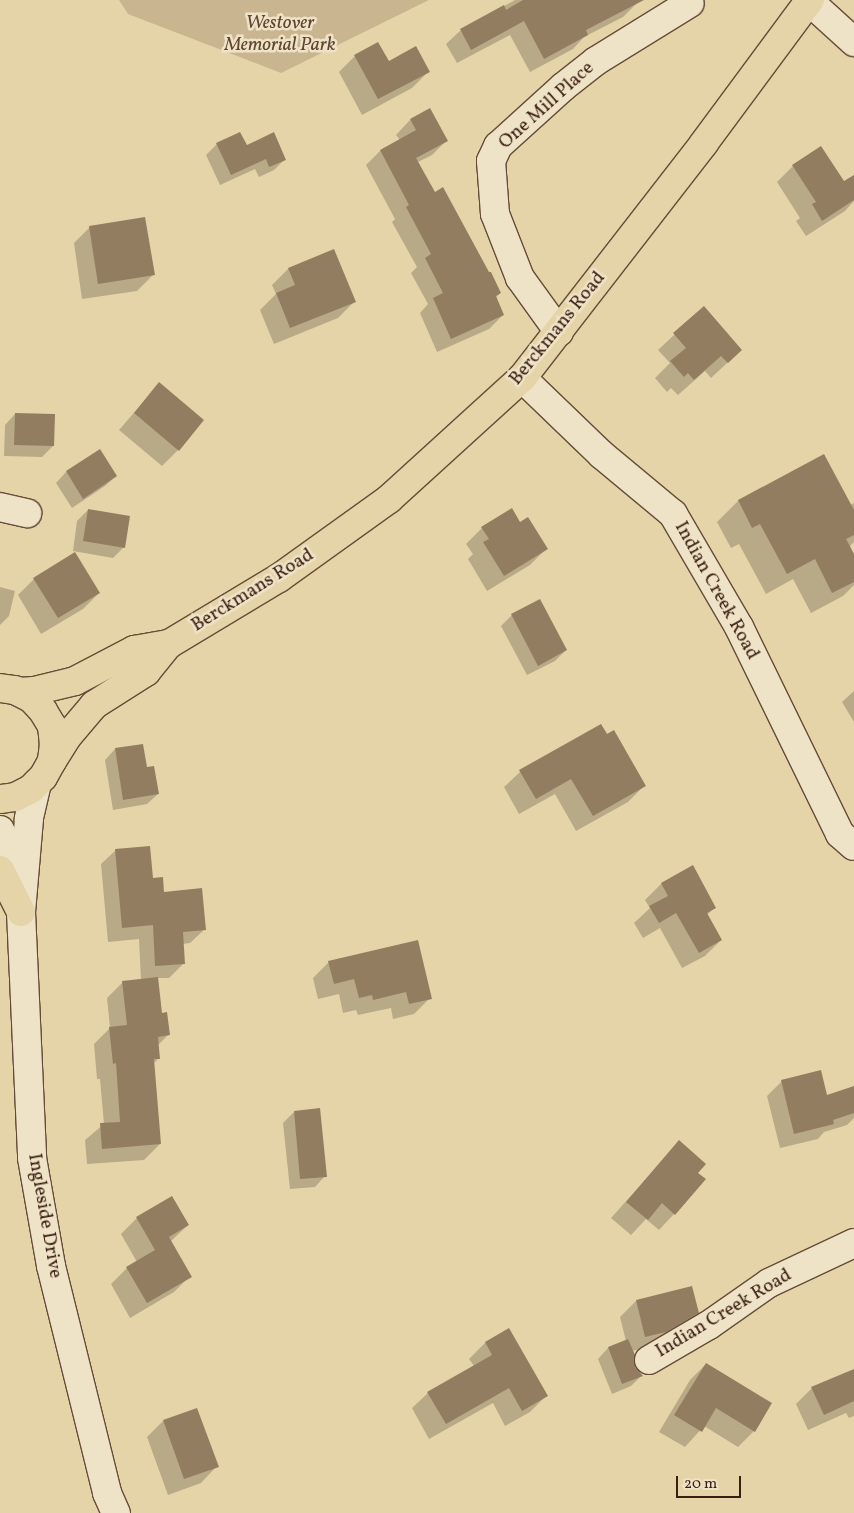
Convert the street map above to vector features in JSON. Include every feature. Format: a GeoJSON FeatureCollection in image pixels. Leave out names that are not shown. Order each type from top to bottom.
{"type":"FeatureCollection","features":[{"type":"Feature","properties":{"kind":"main road","name":"Berckmans Road"},"geometry":{"type":"LineString","coordinates":[[45,772],[67,737],[94,705],[146,672],[169,644],[279,578],[389,499],[522,378],[704,143],[809,0]]}},
{"type":"Feature","properties":{"kind":"main road","name":"Berckmans Road"},"geometry":{"type":"LineString","coordinates":[[10,690],[34,691],[75,681],[134,650],[169,644]]}},
{"type":"Feature","properties":{"kind":"main road"},"geometry":{"type":"LineString","coordinates":[[0,799],[15,797],[31,789],[45,772],[54,744],[52,726],[44,711],[31,698],[10,690]]}},
{"type":"Feature","properties":{"kind":"main road"},"geometry":{"type":"LineString","coordinates":[[0,870],[22,912]]}},
{"type":"Feature","properties":{"kind":"street"},"geometry":{"type":"LineString","coordinates":[[809,0],[854,42]]}},
{"type":"Feature","properties":{"kind":"street","name":"One Mill Place"},"geometry":{"type":"LineString","coordinates":[[559,332],[520,278],[496,214],[491,161],[498,146],[562,87],[596,61],[690,3]]}},
{"type":"Feature","properties":{"kind":"street","name":"Indian Creek Road"},"geometry":{"type":"LineString","coordinates":[[522,378],[602,455],[673,514],[739,628],[840,834],[854,846]]}},
{"type":"Feature","properties":{"kind":"street"},"geometry":{"type":"LineString","coordinates":[[0,507],[27,513]]}},
{"type":"Feature","properties":{"kind":"street","name":"Ingleside Drive"},"geometry":{"type":"LineString","coordinates":[[45,772],[29,819],[22,912],[32,1158],[51,1266],[102,1474],[116,1513]]}},
{"type":"Feature","properties":{"kind":"street","name":"Ingleside Drive"},"geometry":{"type":"LineString","coordinates":[[0,830],[9,849],[22,912]]}},
{"type":"Feature","properties":{"kind":"street","name":"Indian Creek Road"},"geometry":{"type":"LineString","coordinates":[[649,1360],[710,1324],[768,1284],[854,1243]]}},
{"type":"Feature","properties":{"kind":"green space","name":"Westover Memorial Park"},"geometry":{"type":"Polygon","coordinates":[[[119,0],[429,0],[281,73],[128,14],[119,0]]]}},
{"type":"Feature","properties":{"kind":"building"},"geometry":{"type":"Polygon","coordinates":[[[523,0],[644,0],[586,30],[588,35],[544,59],[524,21],[471,50],[460,29],[504,5],[506,10],[523,0]]]}},
{"type":"Feature","properties":{"kind":"building"},"geometry":{"type":"Polygon","coordinates":[[[378,42],[389,61],[416,46],[430,72],[378,99],[354,55],[378,42]]]}},
{"type":"Feature","properties":{"kind":"building"},"geometry":{"type":"Polygon","coordinates":[[[430,108],[448,141],[416,158],[435,192],[443,187],[489,272],[491,272],[501,293],[496,296],[504,315],[451,339],[433,298],[443,293],[425,258],[431,254],[406,207],[409,205],[380,150],[416,130],[410,119],[430,108]]]}},
{"type":"Feature","properties":{"kind":"building"},"geometry":{"type":"Polygon","coordinates":[[[240,132],[247,145],[274,132],[286,160],[269,167],[266,159],[231,175],[216,143],[240,132]]]}},
{"type":"Feature","properties":{"kind":"building"},"geometry":{"type":"Polygon","coordinates":[[[821,146],[844,181],[854,175],[854,200],[822,221],[812,204],[816,202],[792,165],[821,146]]]}},
{"type":"Feature","properties":{"kind":"building"},"geometry":{"type":"Polygon","coordinates":[[[145,217],[155,275],[98,284],[89,226],[145,217]]]}},
{"type":"Feature","properties":{"kind":"building"},"geometry":{"type":"Polygon","coordinates":[[[334,249],[356,302],[290,328],[276,293],[295,285],[288,268],[334,249]]]}},
{"type":"Feature","properties":{"kind":"building"},"geometry":{"type":"Polygon","coordinates":[[[704,306],[742,350],[728,363],[721,356],[694,380],[688,373],[684,377],[670,361],[686,348],[673,333],[704,306]]]}},
{"type":"Feature","properties":{"kind":"building"},"geometry":{"type":"Polygon","coordinates":[[[159,382],[204,420],[179,451],[134,413],[159,382]]]}},
{"type":"Feature","properties":{"kind":"building"},"geometry":{"type":"Polygon","coordinates":[[[15,413],[55,414],[54,446],[14,445],[15,413]]]}},
{"type":"Feature","properties":{"kind":"building"},"geometry":{"type":"Polygon","coordinates":[[[100,449],[117,476],[83,499],[66,471],[100,449]]]}},
{"type":"Feature","properties":{"kind":"building"},"geometry":{"type":"Polygon","coordinates":[[[824,454],[854,510],[854,535],[846,539],[854,554],[854,582],[832,593],[815,559],[787,574],[760,524],[752,528],[738,500],[824,454]]]}},
{"type":"Feature","properties":{"kind":"building"},"geometry":{"type":"Polygon","coordinates":[[[512,508],[520,522],[528,517],[548,549],[504,576],[483,542],[489,539],[481,527],[512,508]]]}},
{"type":"Feature","properties":{"kind":"building"},"geometry":{"type":"Polygon","coordinates":[[[88,509],[130,516],[125,548],[83,541],[88,509]]]}},
{"type":"Feature","properties":{"kind":"building"},"geometry":{"type":"Polygon","coordinates":[[[75,552],[100,593],[58,618],[33,578],[75,552]]]}},
{"type":"Feature","properties":{"kind":"building"},"geometry":{"type":"Polygon","coordinates":[[[540,599],[567,650],[538,666],[511,614],[540,599]]]}},
{"type":"Feature","properties":{"kind":"building"},"geometry":{"type":"Polygon","coordinates":[[[601,724],[607,734],[614,730],[646,786],[593,816],[571,779],[536,799],[519,770],[601,724]]]}},
{"type":"Feature","properties":{"kind":"building"},"geometry":{"type":"Polygon","coordinates":[[[143,744],[147,767],[154,766],[159,794],[123,800],[115,748],[143,744]]]}},
{"type":"Feature","properties":{"kind":"building"},"geometry":{"type":"Polygon","coordinates":[[[150,846],[153,878],[163,877],[164,892],[202,888],[206,930],[183,932],[185,964],[155,966],[153,925],[122,928],[115,849],[150,846]]]}},
{"type":"Feature","properties":{"kind":"building"},"geometry":{"type":"Polygon","coordinates":[[[693,865],[716,908],[707,913],[722,940],[699,953],[676,913],[659,923],[649,906],[668,896],[661,883],[693,865]]]}},
{"type":"Feature","properties":{"kind":"building"},"geometry":{"type":"Polygon","coordinates":[[[418,940],[432,999],[409,1004],[406,992],[373,1000],[372,995],[359,998],[354,979],[334,984],[328,961],[418,940]]]}},
{"type":"Feature","properties":{"kind":"building"},"geometry":{"type":"Polygon","coordinates":[[[158,977],[162,1013],[167,1012],[170,1035],[158,1037],[160,1059],[154,1059],[161,1144],[102,1149],[100,1123],[120,1122],[116,1063],[113,1064],[109,1027],[127,1025],[122,981],[158,977]]]}},
{"type":"Feature","properties":{"kind":"building"},"geometry":{"type":"Polygon","coordinates":[[[821,1070],[827,1095],[854,1086],[854,1113],[833,1120],[834,1124],[794,1134],[781,1080],[821,1070]]]}},
{"type":"Feature","properties":{"kind":"building"},"geometry":{"type":"Polygon","coordinates":[[[320,1108],[327,1177],[300,1179],[294,1111],[320,1108]]]}},
{"type":"Feature","properties":{"kind":"building"},"geometry":{"type":"Polygon","coordinates":[[[679,1140],[706,1164],[698,1173],[706,1179],[675,1215],[662,1203],[648,1220],[626,1202],[679,1140]]]}},
{"type":"Feature","properties":{"kind":"building"},"geometry":{"type":"Polygon","coordinates":[[[172,1196],[189,1225],[169,1237],[192,1277],[147,1303],[126,1267],[155,1250],[136,1217],[172,1196]]]}},
{"type":"Feature","properties":{"kind":"building"},"geometry":{"type":"Polygon","coordinates":[[[692,1286],[699,1313],[666,1332],[645,1337],[636,1300],[692,1286]]]}},
{"type":"Feature","properties":{"kind":"building"},"geometry":{"type":"Polygon","coordinates":[[[509,1328],[548,1396],[522,1411],[509,1388],[446,1424],[427,1392],[492,1355],[485,1342],[509,1328]]]}},
{"type":"Feature","properties":{"kind":"building"},"geometry":{"type":"Polygon","coordinates":[[[628,1339],[635,1355],[635,1367],[643,1376],[622,1384],[608,1347],[628,1339]]]}},
{"type":"Feature","properties":{"kind":"building"},"geometry":{"type":"Polygon","coordinates":[[[706,1363],[772,1403],[755,1432],[716,1408],[702,1432],[674,1415],[706,1363]]]}},
{"type":"Feature","properties":{"kind":"building"},"geometry":{"type":"Polygon","coordinates":[[[854,1369],[854,1401],[824,1415],[811,1387],[854,1369]]]}},
{"type":"Feature","properties":{"kind":"building"},"geometry":{"type":"Polygon","coordinates":[[[197,1408],[219,1467],[184,1479],[163,1420],[197,1408]]]}}]}
